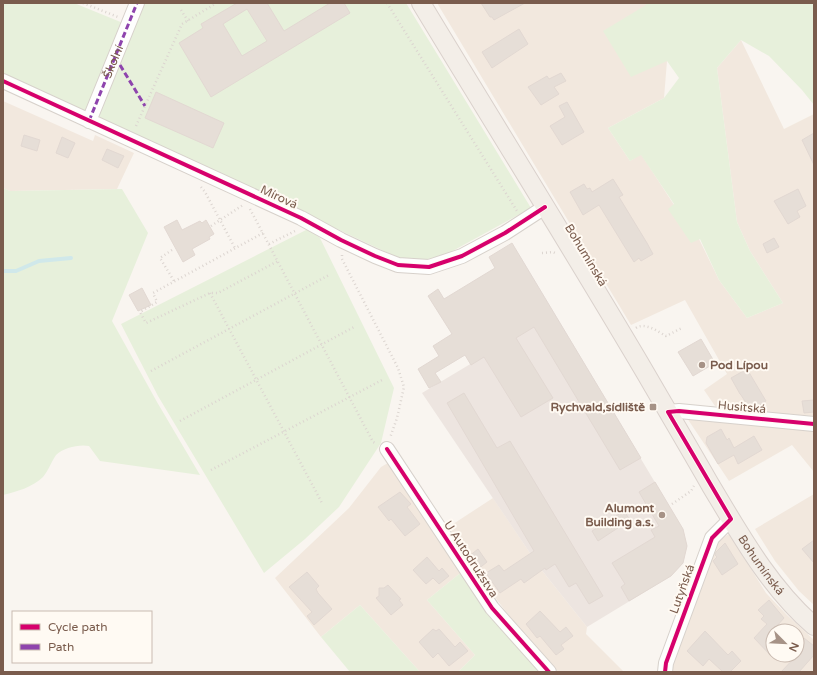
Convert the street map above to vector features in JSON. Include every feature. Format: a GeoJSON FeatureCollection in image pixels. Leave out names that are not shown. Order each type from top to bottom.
{"type":"FeatureCollection","features":[{"type":"Feature","properties":{"kind":"main road","name":"Bohumínská"},"geometry":{"type":"LineString","coordinates":[[421,3],[759,564],[794,608],[814,626]]}},
{"type":"Feature","properties":{"kind":"street","name":"Školní"},"geometry":{"type":"LineString","coordinates":[[89,120],[137,3]]}},
{"type":"Feature","properties":{"kind":"street","name":"Mírová"},"geometry":{"type":"LineString","coordinates":[[3,81],[311,223],[341,240],[375,256],[398,264],[429,267],[462,256],[524,221],[545,207]]}},
{"type":"Feature","properties":{"kind":"street","name":"Husitská"},"geometry":{"type":"LineString","coordinates":[[668,412],[814,424]]}},
{"type":"Feature","properties":{"kind":"street","name":"U Autodružstva"},"geometry":{"type":"LineString","coordinates":[[387,449],[492,608],[549,672]]}},
{"type":"Feature","properties":{"kind":"street","name":"Lutyňská"},"geometry":{"type":"LineString","coordinates":[[665,672],[666,663],[712,538],[731,519]]}},
{"type":"Feature","properties":{"kind":"path"},"geometry":{"type":"LineString","coordinates":[[83,3],[130,22]]}},
{"type":"Feature","properties":{"kind":"path"},"geometry":{"type":"LineString","coordinates":[[136,126],[182,24],[215,4],[214,3]]}},
{"type":"Feature","properties":{"kind":"path"},"geometry":{"type":"LineString","coordinates":[[387,3],[524,221]]}},
{"type":"Feature","properties":{"kind":"path"},"geometry":{"type":"LineString","coordinates":[[181,10],[188,21]]}},
{"type":"Feature","properties":{"kind":"path"},"geometry":{"type":"LineString","coordinates":[[201,186],[235,248]]}},
{"type":"Feature","properties":{"kind":"path"},"geometry":{"type":"LineString","coordinates":[[210,226],[247,203],[373,442]]}},
{"type":"Feature","properties":{"kind":"path"},"geometry":{"type":"LineString","coordinates":[[269,244],[311,223]]}},
{"type":"Feature","properties":{"kind":"path"},"geometry":{"type":"LineString","coordinates":[[263,233],[153,293],[158,302],[140,312],[146,323],[210,293],[218,293],[278,261]]}},
{"type":"Feature","properties":{"kind":"path"},"geometry":{"type":"LineString","coordinates":[[341,240],[342,259],[398,368],[404,387],[397,418],[387,449]]}},
{"type":"Feature","properties":{"kind":"path"},"geometry":{"type":"LineString","coordinates":[[172,250],[160,258],[174,281]]}},
{"type":"Feature","properties":{"kind":"path"},"geometry":{"type":"LineString","coordinates":[[542,253],[553,252],[558,256]]}},
{"type":"Feature","properties":{"kind":"path"},"geometry":{"type":"LineString","coordinates":[[151,371],[329,275]]}},
{"type":"Feature","properties":{"kind":"path"},"geometry":{"type":"LineString","coordinates":[[210,293],[322,503]]}},
{"type":"Feature","properties":{"kind":"path"},"geometry":{"type":"LineString","coordinates":[[630,331],[639,326],[645,326],[666,336],[682,328]]}},
{"type":"Feature","properties":{"kind":"path"},"geometry":{"type":"LineString","coordinates":[[180,420],[354,327]]}},
{"type":"Feature","properties":{"kind":"path"},"geometry":{"type":"LineString","coordinates":[[211,470],[384,379]]}},
{"type":"Feature","properties":{"kind":"path"},"geometry":{"type":"LineString","coordinates":[[672,504],[692,492],[696,481]]}},
{"type":"Feature","properties":{"kind":"shaded area"},"geometry":{"type":"Polygon","coordinates":[[[437,3],[646,3],[667,61],[664,98],[608,128],[630,161],[641,154],[674,205],[669,209],[699,239],[719,280],[747,318],[783,303],[750,251],[737,222],[717,68],[741,40],[784,129],[814,114],[814,416],[749,412],[715,406],[704,390],[727,374],[685,300],[631,325],[437,3]]]}},
{"type":"Feature","properties":{"kind":"shaded area"},"geometry":{"type":"Polygon","coordinates":[[[3,101],[93,141],[95,135],[134,153],[117,189],[10,191],[3,188],[3,101]]]}},
{"type":"Feature","properties":{"kind":"shaded area"},"geometry":{"type":"Polygon","coordinates":[[[554,314],[683,529],[687,546],[683,563],[671,576],[587,627],[540,568],[422,393],[554,314]]]}},
{"type":"Feature","properties":{"kind":"shaded area"},"geometry":{"type":"Polygon","coordinates":[[[687,418],[814,429],[814,472],[792,445],[729,481],[687,418]]]}},
{"type":"Feature","properties":{"kind":"shaded area"},"geometry":{"type":"Polygon","coordinates":[[[388,463],[464,570],[427,600],[475,655],[458,672],[420,672],[360,605],[321,637],[275,578],[349,508],[381,467],[388,463]]]}},
{"type":"Feature","properties":{"kind":"shaded area"},"geometry":{"type":"Polygon","coordinates":[[[814,494],[814,605],[799,591],[775,561],[755,529],[814,494]]]}},
{"type":"Feature","properties":{"kind":"shaded area"},"geometry":{"type":"Polygon","coordinates":[[[493,498],[540,568],[587,627],[586,634],[624,672],[557,672],[529,642],[479,576],[447,528],[493,498]]]}},
{"type":"Feature","properties":{"kind":"shaded area"},"geometry":{"type":"Polygon","coordinates":[[[729,534],[766,593],[796,623],[765,623],[765,663],[805,663],[805,632],[814,640],[814,672],[672,672],[676,642],[716,542],[729,534]]]}},
{"type":"Feature","properties":{"kind":"green space"},"geometry":{"type":"Polygon","coordinates":[[[3,3],[74,3],[123,23],[88,113],[3,74],[3,3]]]}},
{"type":"Feature","properties":{"kind":"green space"},"geometry":{"type":"Polygon","coordinates":[[[142,3],[406,3],[531,208],[447,254],[424,260],[401,259],[98,117],[142,3]]]}},
{"type":"Feature","properties":{"kind":"green space"},"geometry":{"type":"Polygon","coordinates":[[[646,3],[811,3],[814,5],[814,105],[802,90],[769,56],[741,40],[717,68],[737,222],[750,251],[783,303],[747,318],[719,280],[700,239],[691,243],[668,209],[674,204],[641,155],[630,161],[608,128],[664,98],[679,78],[667,61],[631,77],[603,31],[646,5],[646,3]]]}},
{"type":"Feature","properties":{"kind":"green space"},"geometry":{"type":"Polygon","coordinates":[[[3,188],[10,191],[122,189],[148,233],[112,321],[200,475],[100,461],[89,446],[71,447],[56,455],[39,481],[19,491],[3,495],[3,188]]]}},
{"type":"Feature","properties":{"kind":"green space"},"geometry":{"type":"Polygon","coordinates":[[[308,229],[320,238],[394,388],[381,443],[339,507],[305,539],[264,573],[158,396],[121,324],[308,229]]]}},
{"type":"Feature","properties":{"kind":"green space"},"geometry":{"type":"Polygon","coordinates":[[[464,570],[543,672],[458,672],[475,655],[427,600],[464,570]]]}},
{"type":"Feature","properties":{"kind":"green space"},"geometry":{"type":"Polygon","coordinates":[[[360,605],[420,672],[350,672],[321,637],[360,605]]]}},
{"type":"Feature","properties":{"kind":"building"},"geometry":{"type":"Polygon","coordinates":[[[237,3],[267,3],[284,31],[330,3],[344,3],[350,13],[211,97],[179,43],[203,28],[201,24],[237,3]],[[247,9],[223,24],[242,56],[267,41],[247,9]]]}},
{"type":"Feature","properties":{"kind":"building"},"geometry":{"type":"Polygon","coordinates":[[[481,3],[525,3],[494,20],[490,17],[481,3]]]}},
{"type":"Feature","properties":{"kind":"building"},"geometry":{"type":"Polygon","coordinates":[[[519,29],[528,44],[492,68],[482,52],[519,29]]]}},
{"type":"Feature","properties":{"kind":"building"},"geometry":{"type":"Polygon","coordinates":[[[561,73],[566,81],[554,87],[559,94],[541,105],[528,87],[547,76],[549,79],[561,73]]]}},
{"type":"Feature","properties":{"kind":"building"},"geometry":{"type":"Polygon","coordinates":[[[156,92],[224,123],[213,148],[145,118],[156,92]]]}},
{"type":"Feature","properties":{"kind":"building"},"geometry":{"type":"Polygon","coordinates":[[[567,102],[584,132],[562,145],[550,126],[565,117],[559,106],[567,102]]]}},
{"type":"Feature","properties":{"kind":"building"},"geometry":{"type":"Polygon","coordinates":[[[814,133],[814,165],[802,140],[814,133]]]}},
{"type":"Feature","properties":{"kind":"building"},"geometry":{"type":"Polygon","coordinates":[[[24,135],[40,140],[37,151],[21,146],[24,135]]]}},
{"type":"Feature","properties":{"kind":"building"},"geometry":{"type":"Polygon","coordinates":[[[62,137],[75,143],[68,158],[56,153],[62,137]]]}},
{"type":"Feature","properties":{"kind":"building"},"geometry":{"type":"Polygon","coordinates":[[[107,149],[124,156],[118,168],[102,160],[107,149]]]}},
{"type":"Feature","properties":{"kind":"building"},"geometry":{"type":"Polygon","coordinates":[[[613,179],[623,195],[619,197],[653,254],[641,261],[639,258],[634,262],[599,205],[583,215],[570,192],[584,184],[587,189],[590,188],[592,192],[613,179]]]}},
{"type":"Feature","properties":{"kind":"building"},"geometry":{"type":"Polygon","coordinates":[[[798,189],[806,206],[797,211],[800,217],[788,224],[774,201],[798,189]]]}},
{"type":"Feature","properties":{"kind":"building"},"geometry":{"type":"Polygon","coordinates":[[[177,220],[182,230],[200,221],[202,223],[206,220],[214,234],[209,237],[210,239],[192,249],[195,255],[183,262],[164,227],[177,220]]]}},
{"type":"Feature","properties":{"kind":"building"},"geometry":{"type":"Polygon","coordinates":[[[774,238],[779,247],[767,253],[763,244],[774,238]]]}},
{"type":"Feature","properties":{"kind":"building"},"geometry":{"type":"Polygon","coordinates":[[[512,243],[641,458],[620,470],[534,327],[516,338],[553,398],[521,417],[484,357],[471,365],[465,355],[435,373],[441,382],[429,388],[418,369],[439,356],[433,346],[452,334],[428,296],[438,289],[444,299],[495,268],[489,257],[512,243]]]}},
{"type":"Feature","properties":{"kind":"building"},"geometry":{"type":"Polygon","coordinates":[[[142,288],[151,305],[138,311],[129,295],[142,288]]]}},
{"type":"Feature","properties":{"kind":"building"},"geometry":{"type":"Polygon","coordinates":[[[701,339],[715,363],[693,376],[678,352],[701,339]]]}},
{"type":"Feature","properties":{"kind":"building"},"geometry":{"type":"Polygon","coordinates":[[[747,369],[766,401],[753,410],[750,409],[731,378],[747,369]]]}},
{"type":"Feature","properties":{"kind":"building"},"geometry":{"type":"Polygon","coordinates":[[[464,393],[497,448],[510,441],[603,596],[589,604],[576,583],[569,587],[555,564],[546,570],[545,568],[524,583],[521,579],[500,593],[486,573],[499,565],[504,571],[534,551],[447,403],[464,393]]]}},
{"type":"Feature","properties":{"kind":"building"},"geometry":{"type":"Polygon","coordinates":[[[814,400],[814,412],[804,413],[802,401],[814,400]]]}},
{"type":"Feature","properties":{"kind":"building"},"geometry":{"type":"Polygon","coordinates":[[[721,429],[727,440],[729,438],[734,448],[754,436],[762,450],[738,464],[734,455],[718,464],[706,443],[707,437],[721,429]]]}},
{"type":"Feature","properties":{"kind":"building"},"geometry":{"type":"Polygon","coordinates":[[[655,482],[683,529],[687,546],[683,563],[671,576],[629,601],[621,587],[625,584],[612,563],[655,537],[651,530],[659,526],[639,492],[655,482]]]}},
{"type":"Feature","properties":{"kind":"building"},"geometry":{"type":"Polygon","coordinates":[[[400,492],[411,504],[407,507],[420,524],[405,536],[391,519],[389,521],[378,507],[400,492]]]}},
{"type":"Feature","properties":{"kind":"building"},"geometry":{"type":"Polygon","coordinates":[[[624,511],[630,520],[598,541],[592,531],[624,511]]]}},
{"type":"Feature","properties":{"kind":"building"},"geometry":{"type":"Polygon","coordinates":[[[814,540],[814,563],[802,549],[814,540]]]}},
{"type":"Feature","properties":{"kind":"building"},"geometry":{"type":"Polygon","coordinates":[[[725,543],[738,564],[722,575],[713,561],[717,557],[715,555],[716,552],[725,543]]]}},
{"type":"Feature","properties":{"kind":"building"},"geometry":{"type":"Polygon","coordinates":[[[478,549],[487,562],[477,570],[468,557],[478,549]]]}},
{"type":"Feature","properties":{"kind":"building"},"geometry":{"type":"Polygon","coordinates":[[[427,557],[439,571],[442,568],[449,576],[439,584],[433,578],[426,584],[413,570],[427,557]]]}},
{"type":"Feature","properties":{"kind":"building"},"geometry":{"type":"Polygon","coordinates":[[[307,572],[319,586],[316,589],[318,593],[332,609],[314,625],[307,616],[312,612],[289,587],[307,572]]]}},
{"type":"Feature","properties":{"kind":"building"},"geometry":{"type":"Polygon","coordinates":[[[388,585],[401,599],[399,600],[403,605],[391,615],[376,598],[379,596],[379,588],[384,588],[388,585]]]}},
{"type":"Feature","properties":{"kind":"building"},"geometry":{"type":"Polygon","coordinates":[[[769,600],[784,618],[780,623],[766,623],[761,619],[764,616],[758,610],[769,600]]]}},
{"type":"Feature","properties":{"kind":"building"},"geometry":{"type":"Polygon","coordinates":[[[540,611],[560,632],[566,627],[573,636],[561,645],[564,649],[556,655],[540,636],[537,638],[526,624],[540,611]]]}},
{"type":"Feature","properties":{"kind":"building"},"geometry":{"type":"Polygon","coordinates":[[[765,626],[765,650],[754,638],[765,626]]]}},
{"type":"Feature","properties":{"kind":"building"},"geometry":{"type":"Polygon","coordinates":[[[433,629],[436,631],[439,629],[455,647],[460,642],[468,651],[449,666],[438,653],[433,658],[419,642],[433,629]]]}},
{"type":"Feature","properties":{"kind":"building"},"geometry":{"type":"Polygon","coordinates":[[[705,631],[728,655],[732,651],[741,661],[730,672],[723,672],[709,659],[703,666],[687,651],[705,631]]]}},
{"type":"Feature","properties":{"kind":"building"},"geometry":{"type":"Polygon","coordinates":[[[805,639],[814,646],[814,655],[799,672],[781,672],[789,663],[805,663],[805,639]]]}},
{"type":"Feature","properties":{"kind":"waterway"},"geometry":{"type":"LineString","coordinates":[[3,271],[16,271],[39,261],[71,258]]}},
{"type":"Feature","properties":{"kind":"marked path"},"geometry":{"type":"LineString","coordinates":[[89,121],[137,3]]}},
{"type":"Feature","properties":{"kind":"marked path"},"geometry":{"type":"LineString","coordinates":[[120,65],[145,106]]}},
{"type":"Feature","properties":{"kind":"cycle path"},"geometry":{"type":"LineString","coordinates":[[3,81],[301,218],[341,240],[398,265],[429,267],[462,256],[505,233],[545,207]]}},
{"type":"Feature","properties":{"kind":"cycle path"},"geometry":{"type":"LineString","coordinates":[[665,672],[666,663],[712,538],[731,519],[668,412],[679,411],[814,424]]}},
{"type":"Feature","properties":{"kind":"cycle path"},"geometry":{"type":"LineString","coordinates":[[387,449],[492,608],[549,672]]}},
{"type":"Feature","properties":{"kind":"place","name":"Pod Lípou"},"geometry":{"type":"Point","coordinates":[702,365]}},
{"type":"Feature","properties":{"kind":"place","name":"Rychvald,sídliště"},"geometry":{"type":"Point","coordinates":[653,407]}},
{"type":"Feature","properties":{"kind":"place","name":"Alumont Building a.s."},"geometry":{"type":"Point","coordinates":[662,515]}}]}
